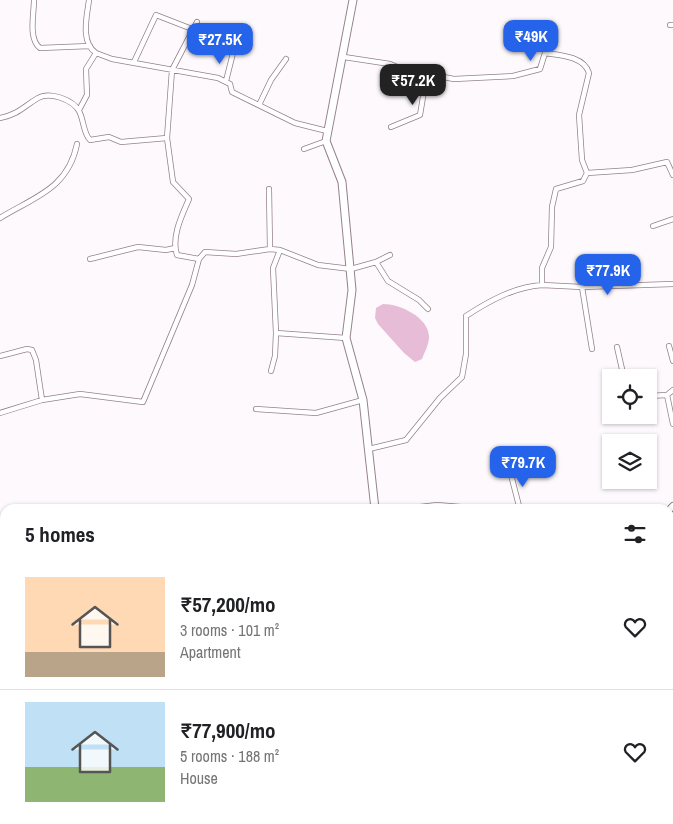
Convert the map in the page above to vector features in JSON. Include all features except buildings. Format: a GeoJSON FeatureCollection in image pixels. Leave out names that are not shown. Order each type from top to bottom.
{"type":"FeatureCollection","features":[{"type":"Feature","properties":{"kind":"main road"},"geometry":{"type":"LineString","coordinates":[[353,0],[344,57],[326,141],[342,182],[352,290],[346,338],[363,400],[375,504]]}},
{"type":"Feature","properties":{"kind":"street"},"geometry":{"type":"LineString","coordinates":[[34,0],[33,34],[37,46],[40,48],[90,46]]}},
{"type":"Feature","properties":{"kind":"street"},"geometry":{"type":"LineString","coordinates":[[89,0],[86,33],[90,46],[96,53],[112,59],[218,78],[230,84],[232,92],[295,123],[327,131]]}},
{"type":"Feature","properties":{"kind":"street"},"geometry":{"type":"LineString","coordinates":[[134,62],[156,15],[192,29]]}},
{"type":"Feature","properties":{"kind":"street"},"geometry":{"type":"LineString","coordinates":[[196,22],[172,70],[167,138],[173,182],[189,199],[175,238],[175,248],[177,255],[199,259]]}},
{"type":"Feature","properties":{"kind":"street"},"geometry":{"type":"LineString","coordinates":[[79,110],[87,95],[86,69],[96,53]]}},
{"type":"Feature","properties":{"kind":"street"},"geometry":{"type":"LineString","coordinates":[[226,81],[233,53]]}},
{"type":"Feature","properties":{"kind":"street"},"geometry":{"type":"LineString","coordinates":[[344,57],[390,64],[426,79],[438,76],[454,79],[513,76],[540,68],[545,53],[565,56],[580,62],[588,68],[589,73],[579,115],[582,160],[587,173],[583,181],[556,189],[553,196],[551,247],[542,268],[542,285]]}},
{"type":"Feature","properties":{"kind":"street"},"geometry":{"type":"LineString","coordinates":[[259,105],[271,80],[286,59]]}},
{"type":"Feature","properties":{"kind":"street"},"geometry":{"type":"LineString","coordinates":[[391,127],[420,115],[426,79]]}},
{"type":"Feature","properties":{"kind":"street"},"geometry":{"type":"LineString","coordinates":[[0,118],[24,109],[38,98],[47,96],[71,102],[79,110],[90,140],[109,137],[121,142],[167,138]]}},
{"type":"Feature","properties":{"kind":"street"},"geometry":{"type":"LineString","coordinates":[[304,149],[326,141]]}},
{"type":"Feature","properties":{"kind":"street"},"geometry":{"type":"LineString","coordinates":[[0,218],[55,187],[69,167],[76,144]]}},
{"type":"Feature","properties":{"kind":"street"},"geometry":{"type":"LineString","coordinates":[[587,173],[632,170],[667,162],[673,175]]}},
{"type":"Feature","properties":{"kind":"street"},"geometry":{"type":"LineString","coordinates":[[269,189],[270,249]]}},
{"type":"Feature","properties":{"kind":"street"},"geometry":{"type":"LineString","coordinates":[[653,226],[673,219]]}},
{"type":"Feature","properties":{"kind":"street"},"geometry":{"type":"LineString","coordinates":[[90,259],[138,247],[166,250],[175,248]]}},
{"type":"Feature","properties":{"kind":"street"},"geometry":{"type":"LineString","coordinates":[[0,413],[42,400],[80,394],[143,402],[192,284],[199,259],[205,252],[236,254],[270,249],[280,250],[318,265],[351,269],[376,262],[390,255]]}},
{"type":"Feature","properties":{"kind":"street"},"geometry":{"type":"LineString","coordinates":[[271,371],[275,356],[276,333],[274,268],[280,250]]}},
{"type":"Feature","properties":{"kind":"street"},"geometry":{"type":"LineString","coordinates":[[376,262],[388,281],[419,300],[428,309]]}},
{"type":"Feature","properties":{"kind":"street"},"geometry":{"type":"LineString","coordinates":[[369,449],[406,440],[440,398],[462,377],[466,354],[466,316],[480,306],[518,289],[542,285],[582,287],[673,284]]}},
{"type":"Feature","properties":{"kind":"street"},"geometry":{"type":"LineString","coordinates":[[582,287],[592,348]]}},
{"type":"Feature","properties":{"kind":"street"},"geometry":{"type":"LineString","coordinates":[[276,333],[346,338]]}},
{"type":"Feature","properties":{"kind":"street"},"geometry":{"type":"LineString","coordinates":[[669,346],[673,361]]}},
{"type":"Feature","properties":{"kind":"street"},"geometry":{"type":"LineString","coordinates":[[617,347],[622,369]]}},
{"type":"Feature","properties":{"kind":"street"},"geometry":{"type":"LineString","coordinates":[[0,356],[27,349],[32,350],[36,360],[42,400]]}},
{"type":"Feature","properties":{"kind":"street"},"geometry":{"type":"LineString","coordinates":[[657,396],[667,395],[673,390]]}},
{"type":"Feature","properties":{"kind":"street"},"geometry":{"type":"LineString","coordinates":[[667,395],[673,424]]}},
{"type":"Feature","properties":{"kind":"street"},"geometry":{"type":"LineString","coordinates":[[256,409],[316,413],[363,400]]}},
{"type":"Feature","properties":{"kind":"street"},"geometry":{"type":"LineString","coordinates":[[510,471],[518,504]]}},
{"type":"Feature","properties":{"kind":"shaded area"},"geometry":{"type":"Polygon","coordinates":[[[383,304],[405,309],[424,323],[429,336],[428,345],[422,359],[415,362],[404,353],[378,324],[375,318],[376,308],[383,304]]]}}]}
